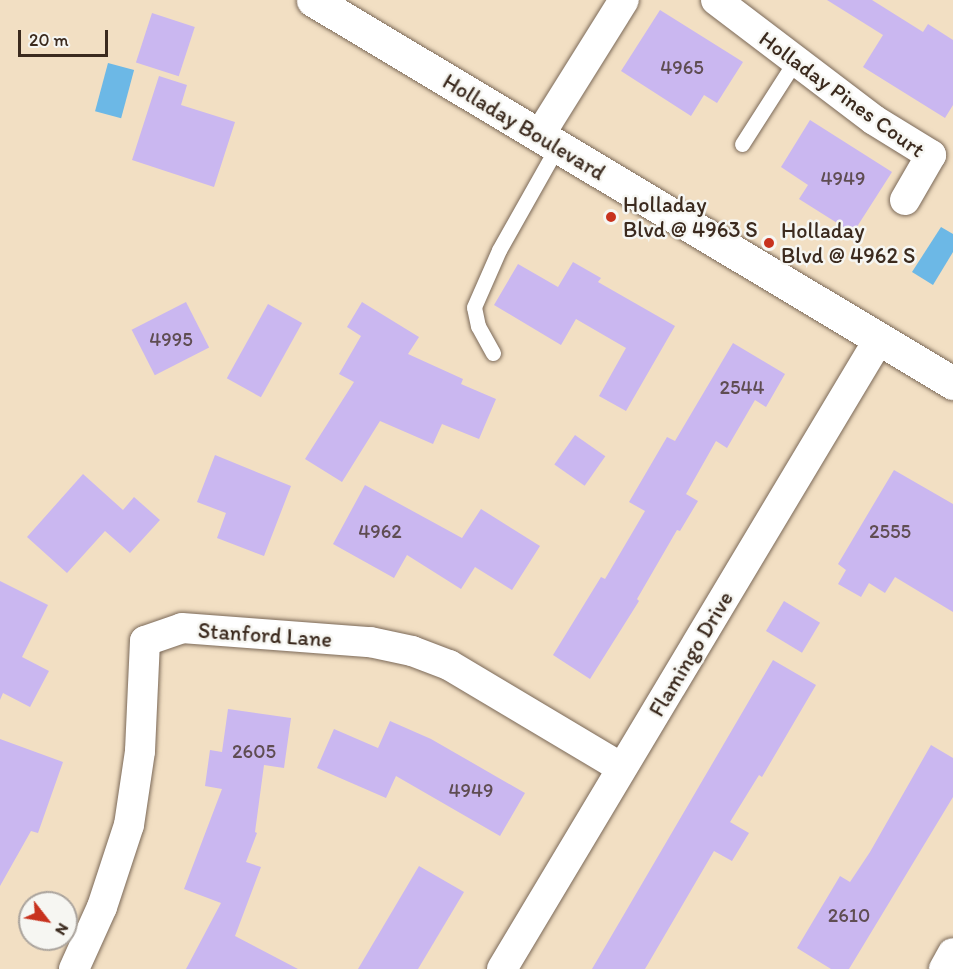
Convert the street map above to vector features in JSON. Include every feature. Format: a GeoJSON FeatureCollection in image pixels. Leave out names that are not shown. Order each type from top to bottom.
{"type":"FeatureCollection","features":[{"type":"Feature","properties":{"kind":"main road","name":"Holladay Boulevard"},"geometry":{"type":"LineString","coordinates":[[312,0],[953,382]]}},
{"type":"Feature","properties":{"kind":"street"},"geometry":{"type":"LineString","coordinates":[[548,141],[624,0]]}},
{"type":"Feature","properties":{"kind":"street","name":"Holladay Pines Court"},"geometry":{"type":"LineString","coordinates":[[716,0],[874,120],[931,155],[905,200]]}},
{"type":"Feature","properties":{"kind":"street","name":"Flamingo Drive"},"geometry":{"type":"LineString","coordinates":[[502,969],[879,339]]}},
{"type":"Feature","properties":{"kind":"street","name":"Stanford Lane"},"geometry":{"type":"LineString","coordinates":[[74,969],[102,907],[129,825],[140,751],[145,642],[154,638],[182,628],[370,642],[412,651],[449,665],[622,768]]}},
{"type":"Feature","properties":{"kind":"street"},"geometry":{"type":"LineString","coordinates":[[944,969],[953,953]]}},
{"type":"Feature","properties":{"kind":"lane"},"geometry":{"type":"LineString","coordinates":[[742,144],[795,61]]}},
{"type":"Feature","properties":{"kind":"lane"},"geometry":{"type":"LineString","coordinates":[[493,353],[478,326],[474,307],[548,141]]}},
{"type":"Feature","properties":{"kind":"water"},"geometry":{"type":"Polygon","coordinates":[[[108,63],[134,70],[121,118],[95,111],[108,63]]]}},
{"type":"Feature","properties":{"kind":"water"},"geometry":{"type":"Polygon","coordinates":[[[941,227],[953,234],[953,252],[933,285],[912,272],[941,227]]]}},
{"type":"Feature","properties":{"kind":"building"},"geometry":{"type":"Polygon","coordinates":[[[827,0],[872,0],[923,32],[928,24],[953,40],[953,105],[945,118],[863,67],[883,35],[827,0]]]}},
{"type":"Feature","properties":{"kind":"building"},"geometry":{"type":"Polygon","coordinates":[[[660,10],[743,62],[717,103],[704,95],[691,116],[621,71],[660,10]]]}},
{"type":"Feature","properties":{"kind":"building"},"geometry":{"type":"Polygon","coordinates":[[[152,13],[195,27],[179,76],[136,62],[152,13]]]}},
{"type":"Feature","properties":{"kind":"building"},"geometry":{"type":"Polygon","coordinates":[[[159,76],[187,85],[181,105],[235,122],[214,187],[132,160],[159,76]]]}},
{"type":"Feature","properties":{"kind":"building"},"geometry":{"type":"Polygon","coordinates":[[[810,120],[892,172],[853,233],[799,199],[808,185],[781,167],[810,120]]]}},
{"type":"Feature","properties":{"kind":"building"},"geometry":{"type":"Polygon","coordinates":[[[573,262],[601,278],[598,282],[675,326],[626,411],[599,396],[626,348],[576,319],[561,345],[494,305],[518,264],[558,287],[573,262]]]}},
{"type":"Feature","properties":{"kind":"building"},"geometry":{"type":"Polygon","coordinates":[[[186,302],[209,347],[155,375],[132,330],[186,302]]]}},
{"type":"Feature","properties":{"kind":"building"},"geometry":{"type":"Polygon","coordinates":[[[362,302],[419,337],[408,354],[463,379],[461,384],[496,399],[479,439],[442,424],[433,444],[380,421],[342,482],[305,459],[354,382],[339,374],[361,336],[347,327],[362,302]]]}},
{"type":"Feature","properties":{"kind":"building"},"geometry":{"type":"Polygon","coordinates":[[[268,304],[302,323],[261,397],[227,378],[268,304]]]}},
{"type":"Feature","properties":{"kind":"building"},"geometry":{"type":"Polygon","coordinates":[[[733,343],[785,374],[766,407],[755,400],[727,448],[716,441],[686,494],[698,501],[680,531],[677,530],[637,599],[639,601],[590,679],[553,655],[601,577],[605,579],[645,511],[629,502],[667,437],[675,441],[733,343]]]}},
{"type":"Feature","properties":{"kind":"building"},"geometry":{"type":"Polygon","coordinates":[[[575,435],[605,456],[585,486],[554,464],[575,435]]]}},
{"type":"Feature","properties":{"kind":"building"},"geometry":{"type":"Polygon","coordinates":[[[215,455],[291,486],[264,556],[217,538],[226,513],[197,502],[215,455]]]}},
{"type":"Feature","properties":{"kind":"building"},"geometry":{"type":"Polygon","coordinates":[[[894,470],[953,504],[953,612],[895,577],[885,593],[869,583],[861,597],[838,584],[846,570],[838,564],[894,470]]]}},
{"type":"Feature","properties":{"kind":"building"},"geometry":{"type":"Polygon","coordinates":[[[83,474],[123,510],[134,497],[160,520],[130,553],[105,531],[67,573],[27,537],[83,474]]]}},
{"type":"Feature","properties":{"kind":"building"},"geometry":{"type":"Polygon","coordinates":[[[365,485],[462,538],[481,509],[540,546],[512,590],[475,567],[461,589],[407,555],[394,578],[333,544],[365,485]]]}},
{"type":"Feature","properties":{"kind":"building"},"geometry":{"type":"Polygon","coordinates":[[[0,581],[48,605],[22,657],[49,671],[30,707],[3,693],[0,700],[0,581]]]}},
{"type":"Feature","properties":{"kind":"building"},"geometry":{"type":"Polygon","coordinates":[[[784,601],[820,623],[802,653],[766,631],[784,601]]]}},
{"type":"Feature","properties":{"kind":"building"},"geometry":{"type":"Polygon","coordinates":[[[773,660],[816,685],[762,777],[759,775],[730,822],[749,833],[732,861],[714,851],[645,969],[592,969],[773,660]]]}},
{"type":"Feature","properties":{"kind":"building"},"geometry":{"type":"Polygon","coordinates":[[[228,709],[291,718],[284,768],[264,765],[255,832],[257,833],[246,862],[261,867],[235,936],[298,969],[186,969],[221,903],[184,889],[222,789],[205,786],[210,750],[222,752],[228,709]]]}},
{"type":"Feature","properties":{"kind":"building"},"geometry":{"type":"Polygon","coordinates":[[[390,721],[431,739],[525,793],[500,836],[396,776],[386,798],[317,768],[334,729],[378,748],[390,721]]]}},
{"type":"Feature","properties":{"kind":"building"},"geometry":{"type":"Polygon","coordinates":[[[0,739],[63,762],[38,833],[31,831],[0,886],[0,739]]]}},
{"type":"Feature","properties":{"kind":"building"},"geometry":{"type":"Polygon","coordinates":[[[931,745],[953,758],[953,797],[849,969],[831,969],[797,948],[840,876],[850,882],[870,852],[931,745]]]}},
{"type":"Feature","properties":{"kind":"building"},"geometry":{"type":"Polygon","coordinates":[[[419,866],[464,892],[418,969],[358,969],[419,866]]]}},
{"type":"Feature","properties":{"kind":"place","name":"Holladay Blvd @ 4963 S"},"geometry":{"type":"Point","coordinates":[611,217]}},
{"type":"Feature","properties":{"kind":"place","name":"Holladay Blvd @ 4962 S"},"geometry":{"type":"Point","coordinates":[769,243]}}]}
